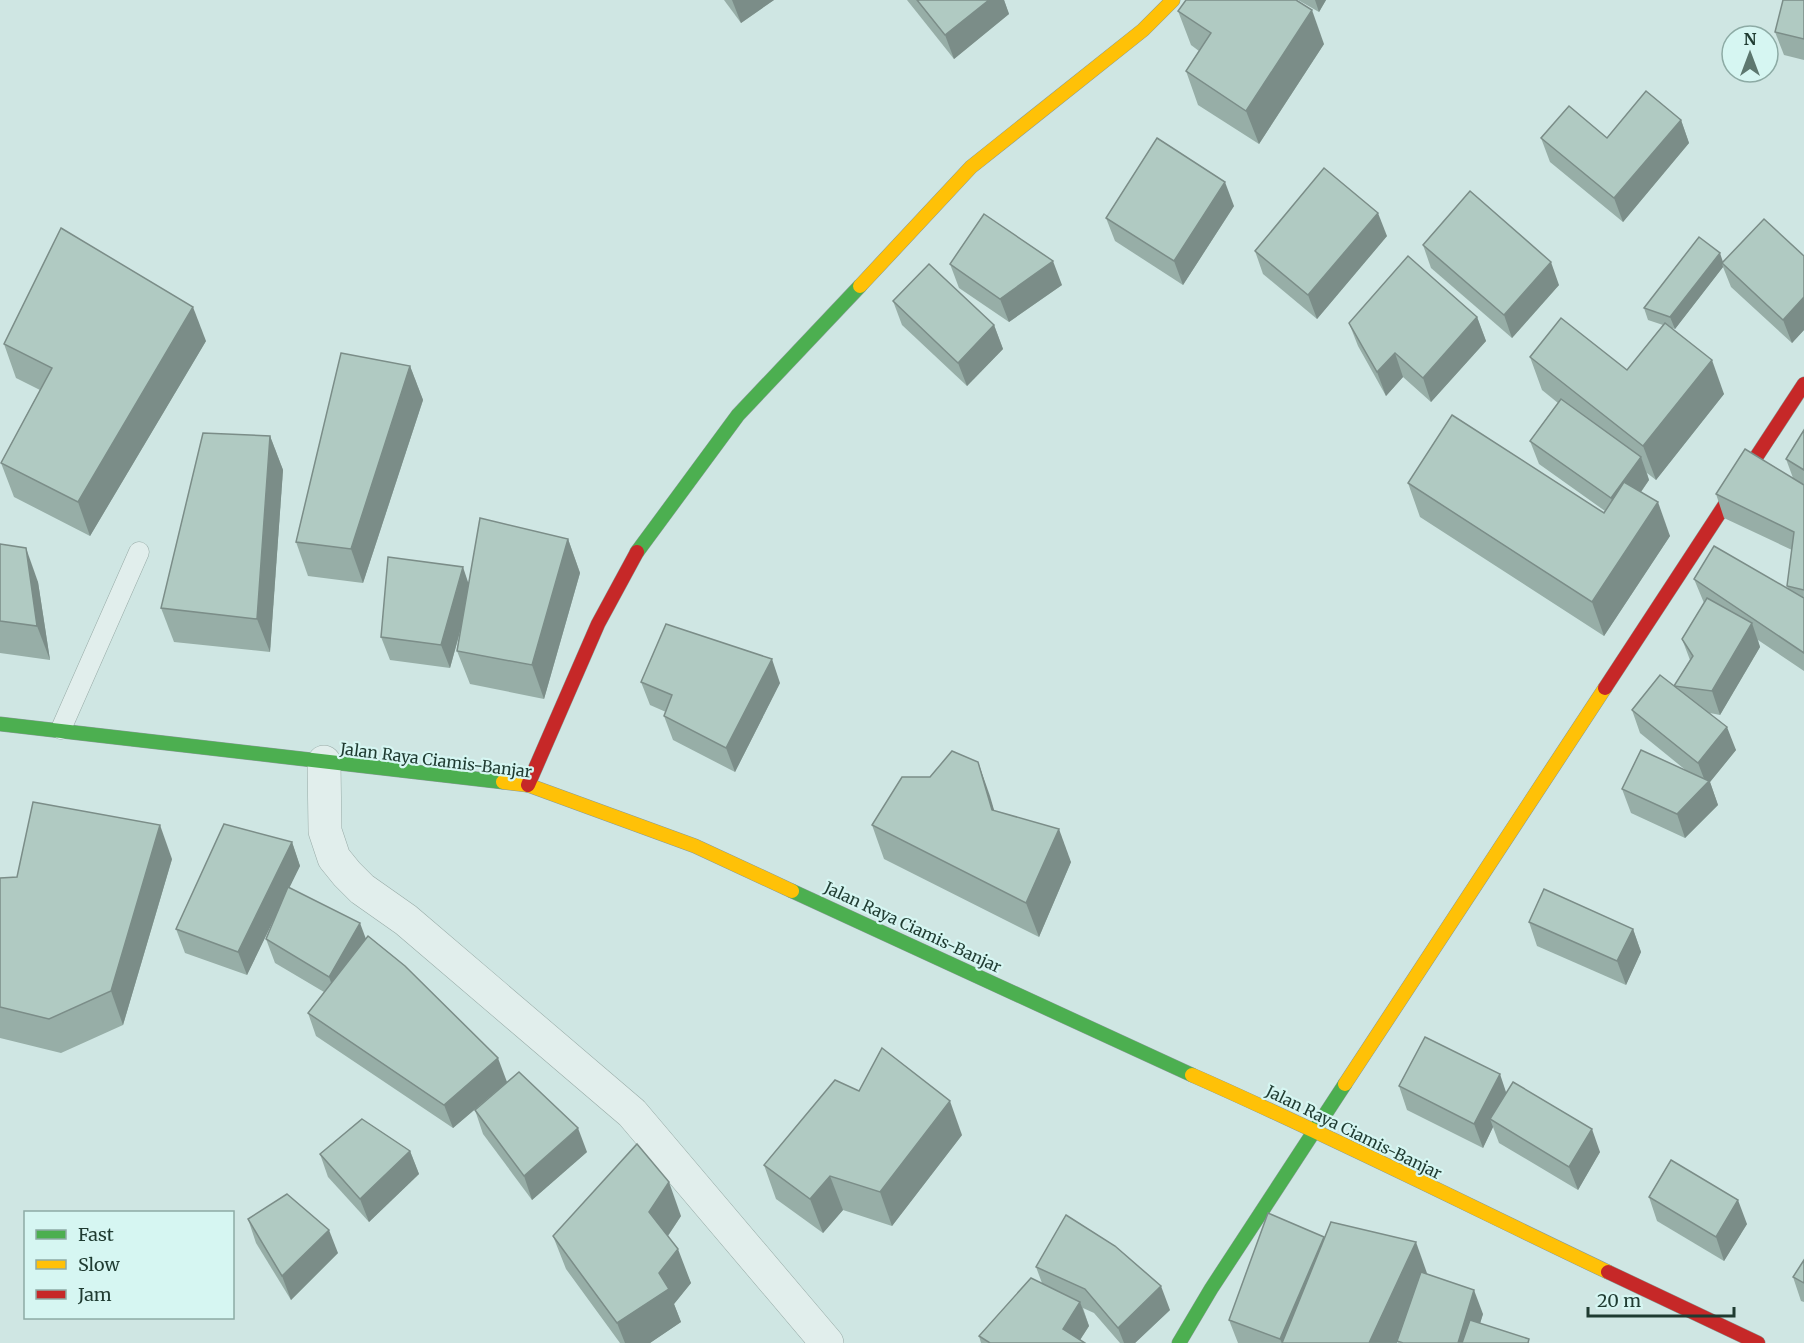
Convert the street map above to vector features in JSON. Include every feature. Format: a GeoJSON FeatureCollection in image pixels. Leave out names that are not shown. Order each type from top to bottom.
{"type":"FeatureCollection","features":[{"type":"Feature","properties":{"kind":"main road"},"geometry":{"type":"LineString","coordinates":[[528,785],[598,624],[634,556],[738,415],[971,167],[1143,30],[1173,0]]}},
{"type":"Feature","properties":{"kind":"main road"},"geometry":{"type":"LineString","coordinates":[[1179,1343],[1316,1129],[1804,384]]}},
{"type":"Feature","properties":{"kind":"main road","name":"Jalan Raya Ciamis-Banjar"},"geometry":{"type":"LineString","coordinates":[[0,724],[61,729],[528,785],[695,846],[1150,1057],[1316,1129],[1396,1172],[1758,1343]]}},
{"type":"Feature","properties":{"kind":"street"},"geometry":{"type":"LineString","coordinates":[[324,762],[325,831],[334,858],[346,874],[406,920],[632,1113],[827,1343]]}},
{"type":"Feature","properties":{"kind":"lane"},"geometry":{"type":"LineString","coordinates":[[61,729],[139,552]]}},
{"type":"Feature","properties":{"kind":"building"},"geometry":{"type":"Polygon","coordinates":[[[917,0],[989,0],[945,35],[917,0]]]}},
{"type":"Feature","properties":{"kind":"building"},"geometry":{"type":"Polygon","coordinates":[[[1186,0],[1296,0],[1312,10],[1246,111],[1186,71],[1211,33],[1178,11],[1186,0]]]}},
{"type":"Feature","properties":{"kind":"building"},"geometry":{"type":"Polygon","coordinates":[[[1783,0],[1804,0],[1804,39],[1780,33],[1780,24],[1777,24],[1783,0]]]}},
{"type":"Feature","properties":{"kind":"building"},"geometry":{"type":"Polygon","coordinates":[[[1646,91],[1681,120],[1614,198],[1541,138],[1569,106],[1607,138],[1646,91]]]}},
{"type":"Feature","properties":{"kind":"building"},"geometry":{"type":"Polygon","coordinates":[[[1157,138],[1225,182],[1174,261],[1106,218],[1157,138]]]}},
{"type":"Feature","properties":{"kind":"building"},"geometry":{"type":"Polygon","coordinates":[[[1324,168],[1378,213],[1308,295],[1255,251],[1324,168]]]}},
{"type":"Feature","properties":{"kind":"building"},"geometry":{"type":"Polygon","coordinates":[[[1470,191],[1551,262],[1504,315],[1423,245],[1470,191]]]}},
{"type":"Feature","properties":{"kind":"building"},"geometry":{"type":"Polygon","coordinates":[[[984,214],[1053,261],[1000,299],[950,264],[984,214]]]}},
{"type":"Feature","properties":{"kind":"building"},"geometry":{"type":"Polygon","coordinates":[[[1764,219],[1804,256],[1804,297],[1783,320],[1722,263],[1764,219]]]}},
{"type":"Feature","properties":{"kind":"building"},"geometry":{"type":"Polygon","coordinates":[[[61,228],[193,307],[78,502],[1,463],[52,368],[4,344],[61,228]]]}},
{"type":"Feature","properties":{"kind":"building"},"geometry":{"type":"Polygon","coordinates":[[[1699,237],[1720,253],[1670,317],[1644,308],[1699,237]]]}},
{"type":"Feature","properties":{"kind":"building"},"geometry":{"type":"Polygon","coordinates":[[[1408,256],[1477,317],[1423,378],[1395,353],[1377,372],[1349,323],[1408,256]]]}},
{"type":"Feature","properties":{"kind":"building"},"geometry":{"type":"Polygon","coordinates":[[[929,264],[994,325],[958,363],[893,301],[929,264]]]}},
{"type":"Feature","properties":{"kind":"building"},"geometry":{"type":"Polygon","coordinates":[[[1561,318],[1627,370],[1665,323],[1712,360],[1643,446],[1530,357],[1561,318]]]}},
{"type":"Feature","properties":{"kind":"building"},"geometry":{"type":"Polygon","coordinates":[[[341,353],[410,366],[351,549],[296,542],[341,353]]]}},
{"type":"Feature","properties":{"kind":"building"},"geometry":{"type":"Polygon","coordinates":[[[1561,399],[1641,457],[1611,498],[1530,441],[1561,399]]]}},
{"type":"Feature","properties":{"kind":"building"},"geometry":{"type":"Polygon","coordinates":[[[1452,415],[1604,513],[1624,482],[1658,502],[1592,602],[1408,483],[1452,415]]]}},
{"type":"Feature","properties":{"kind":"building"},"geometry":{"type":"Polygon","coordinates":[[[1804,430],[1804,470],[1786,459],[1804,430]]]}},
{"type":"Feature","properties":{"kind":"building"},"geometry":{"type":"Polygon","coordinates":[[[203,433],[270,436],[257,619],[161,608],[203,433]]]}},
{"type":"Feature","properties":{"kind":"building"},"geometry":{"type":"Polygon","coordinates":[[[1745,449],[1804,485],[1804,590],[1787,586],[1794,532],[1716,494],[1745,449]]]}},
{"type":"Feature","properties":{"kind":"building"},"geometry":{"type":"Polygon","coordinates":[[[480,518],[568,539],[532,665],[457,651],[480,518]]]}},
{"type":"Feature","properties":{"kind":"building"},"geometry":{"type":"Polygon","coordinates":[[[0,544],[26,548],[37,626],[0,621],[0,544]]]}},
{"type":"Feature","properties":{"kind":"building"},"geometry":{"type":"Polygon","coordinates":[[[1714,546],[1804,598],[1804,653],[1694,579],[1714,546]]]}},
{"type":"Feature","properties":{"kind":"building"},"geometry":{"type":"Polygon","coordinates":[[[388,557],[463,567],[441,645],[381,637],[388,557]]]}},
{"type":"Feature","properties":{"kind":"building"},"geometry":{"type":"Polygon","coordinates":[[[1707,598],[1752,623],[1712,691],[1674,686],[1693,656],[1682,639],[1707,598]]]}},
{"type":"Feature","properties":{"kind":"building"},"geometry":{"type":"Polygon","coordinates":[[[666,624],[772,659],[726,748],[664,716],[672,695],[641,682],[666,624]]]}},
{"type":"Feature","properties":{"kind":"building"},"geometry":{"type":"Polygon","coordinates":[[[1660,675],[1727,727],[1698,763],[1632,710],[1660,675]]]}},
{"type":"Feature","properties":{"kind":"building"},"geometry":{"type":"Polygon","coordinates":[[[1641,750],[1709,781],[1677,814],[1622,789],[1641,750]]]}},
{"type":"Feature","properties":{"kind":"building"},"geometry":{"type":"Polygon","coordinates":[[[952,751],[978,762],[992,810],[1059,829],[1026,903],[872,825],[902,777],[930,777],[952,751]]]}},
{"type":"Feature","properties":{"kind":"building"},"geometry":{"type":"Polygon","coordinates":[[[33,802],[160,825],[111,991],[49,1019],[0,1007],[0,878],[17,877],[33,802]]]}},
{"type":"Feature","properties":{"kind":"building"},"geometry":{"type":"Polygon","coordinates":[[[224,824],[292,842],[238,952],[176,929],[224,824]]]}},
{"type":"Feature","properties":{"kind":"building"},"geometry":{"type":"Polygon","coordinates":[[[288,887],[360,923],[329,977],[266,939],[288,887]]]}},
{"type":"Feature","properties":{"kind":"building"},"geometry":{"type":"Polygon","coordinates":[[[1544,889],[1633,929],[1617,961],[1529,922],[1544,889]]]}},
{"type":"Feature","properties":{"kind":"building"},"geometry":{"type":"Polygon","coordinates":[[[368,936],[405,966],[498,1058],[444,1105],[308,1013],[368,936]]]}},
{"type":"Feature","properties":{"kind":"building"},"geometry":{"type":"Polygon","coordinates":[[[1425,1037],[1500,1074],[1474,1124],[1399,1086],[1425,1037]]]}},
{"type":"Feature","properties":{"kind":"building"},"geometry":{"type":"Polygon","coordinates":[[[882,1048],[950,1101],[880,1192],[830,1176],[810,1199],[764,1165],[835,1080],[859,1091],[882,1048]]]}},
{"type":"Feature","properties":{"kind":"building"},"geometry":{"type":"Polygon","coordinates":[[[519,1072],[578,1128],[524,1176],[475,1110],[519,1072]]]}},
{"type":"Feature","properties":{"kind":"building"},"geometry":{"type":"Polygon","coordinates":[[[1513,1082],[1592,1129],[1569,1167],[1490,1119],[1513,1082]]]}},
{"type":"Feature","properties":{"kind":"building"},"geometry":{"type":"Polygon","coordinates":[[[362,1119],[410,1151],[360,1199],[320,1154],[362,1119]]]}},
{"type":"Feature","properties":{"kind":"building"},"geometry":{"type":"Polygon","coordinates":[[[637,1144],[669,1182],[649,1212],[678,1249],[659,1273],[669,1289],[617,1323],[553,1236],[637,1144]]]}},
{"type":"Feature","properties":{"kind":"building"},"geometry":{"type":"Polygon","coordinates":[[[1671,1160],[1738,1200],[1716,1237],[1649,1197],[1671,1160]]]}},
{"type":"Feature","properties":{"kind":"building"},"geometry":{"type":"Polygon","coordinates":[[[287,1194],[329,1230],[282,1276],[248,1219],[287,1194]]]}},
{"type":"Feature","properties":{"kind":"building"},"geometry":{"type":"Polygon","coordinates":[[[1268,1213],[1324,1237],[1280,1339],[1229,1320],[1268,1213]]]}},
{"type":"Feature","properties":{"kind":"building"},"geometry":{"type":"Polygon","coordinates":[[[1066,1215],[1115,1246],[1161,1286],[1118,1328],[1085,1289],[1036,1267],[1066,1215]]]}},
{"type":"Feature","properties":{"kind":"building"},"geometry":{"type":"Polygon","coordinates":[[[1331,1222],[1416,1242],[1369,1343],[1282,1343],[1331,1222]]]}},
{"type":"Feature","properties":{"kind":"building"},"geometry":{"type":"Polygon","coordinates":[[[1804,1260],[1804,1283],[1793,1277],[1804,1260]]]}},
{"type":"Feature","properties":{"kind":"building"},"geometry":{"type":"Polygon","coordinates":[[[1421,1272],[1474,1290],[1458,1343],[1403,1343],[1397,1341],[1421,1272]]]}},
{"type":"Feature","properties":{"kind":"building"},"geometry":{"type":"Polygon","coordinates":[[[1031,1278],[1080,1302],[1063,1329],[1085,1343],[990,1343],[979,1336],[1031,1278]]]}},
{"type":"Feature","properties":{"kind":"building"},"geometry":{"type":"Polygon","coordinates":[[[1470,1320],[1529,1339],[1528,1343],[1462,1343],[1470,1320]]]}},
{"type":"Feature","properties":{"kind":"traffic: fast"},"geometry":{"type":"LineString","coordinates":[[637,552],[738,415],[860,286]]}},
{"type":"Feature","properties":{"kind":"traffic: fast"},"geometry":{"type":"LineString","coordinates":[[0,724],[503,782]]}},
{"type":"Feature","properties":{"kind":"traffic: fast"},"geometry":{"type":"LineString","coordinates":[[792,891],[1192,1075]]}},
{"type":"Feature","properties":{"kind":"traffic: fast"},"geometry":{"type":"LineString","coordinates":[[1179,1343],[1211,1289],[1345,1084]]}},
{"type":"Feature","properties":{"kind":"traffic: slow"},"geometry":{"type":"LineString","coordinates":[[860,286],[971,167],[1143,30],[1173,0]]}},
{"type":"Feature","properties":{"kind":"traffic: slow"},"geometry":{"type":"LineString","coordinates":[[1345,1084],[1605,688]]}},
{"type":"Feature","properties":{"kind":"traffic: slow"},"geometry":{"type":"LineString","coordinates":[[503,782],[528,785],[695,846],[792,891]]}},
{"type":"Feature","properties":{"kind":"traffic: slow"},"geometry":{"type":"LineString","coordinates":[[1192,1075],[1349,1147],[1608,1272]]}},
{"type":"Feature","properties":{"kind":"traffic: jam"},"geometry":{"type":"LineString","coordinates":[[1605,688],[1804,384]]}},
{"type":"Feature","properties":{"kind":"traffic: jam"},"geometry":{"type":"LineString","coordinates":[[528,785],[598,624],[637,552]]}},
{"type":"Feature","properties":{"kind":"traffic: jam"},"geometry":{"type":"LineString","coordinates":[[1608,1272],[1758,1343]]}}]}
